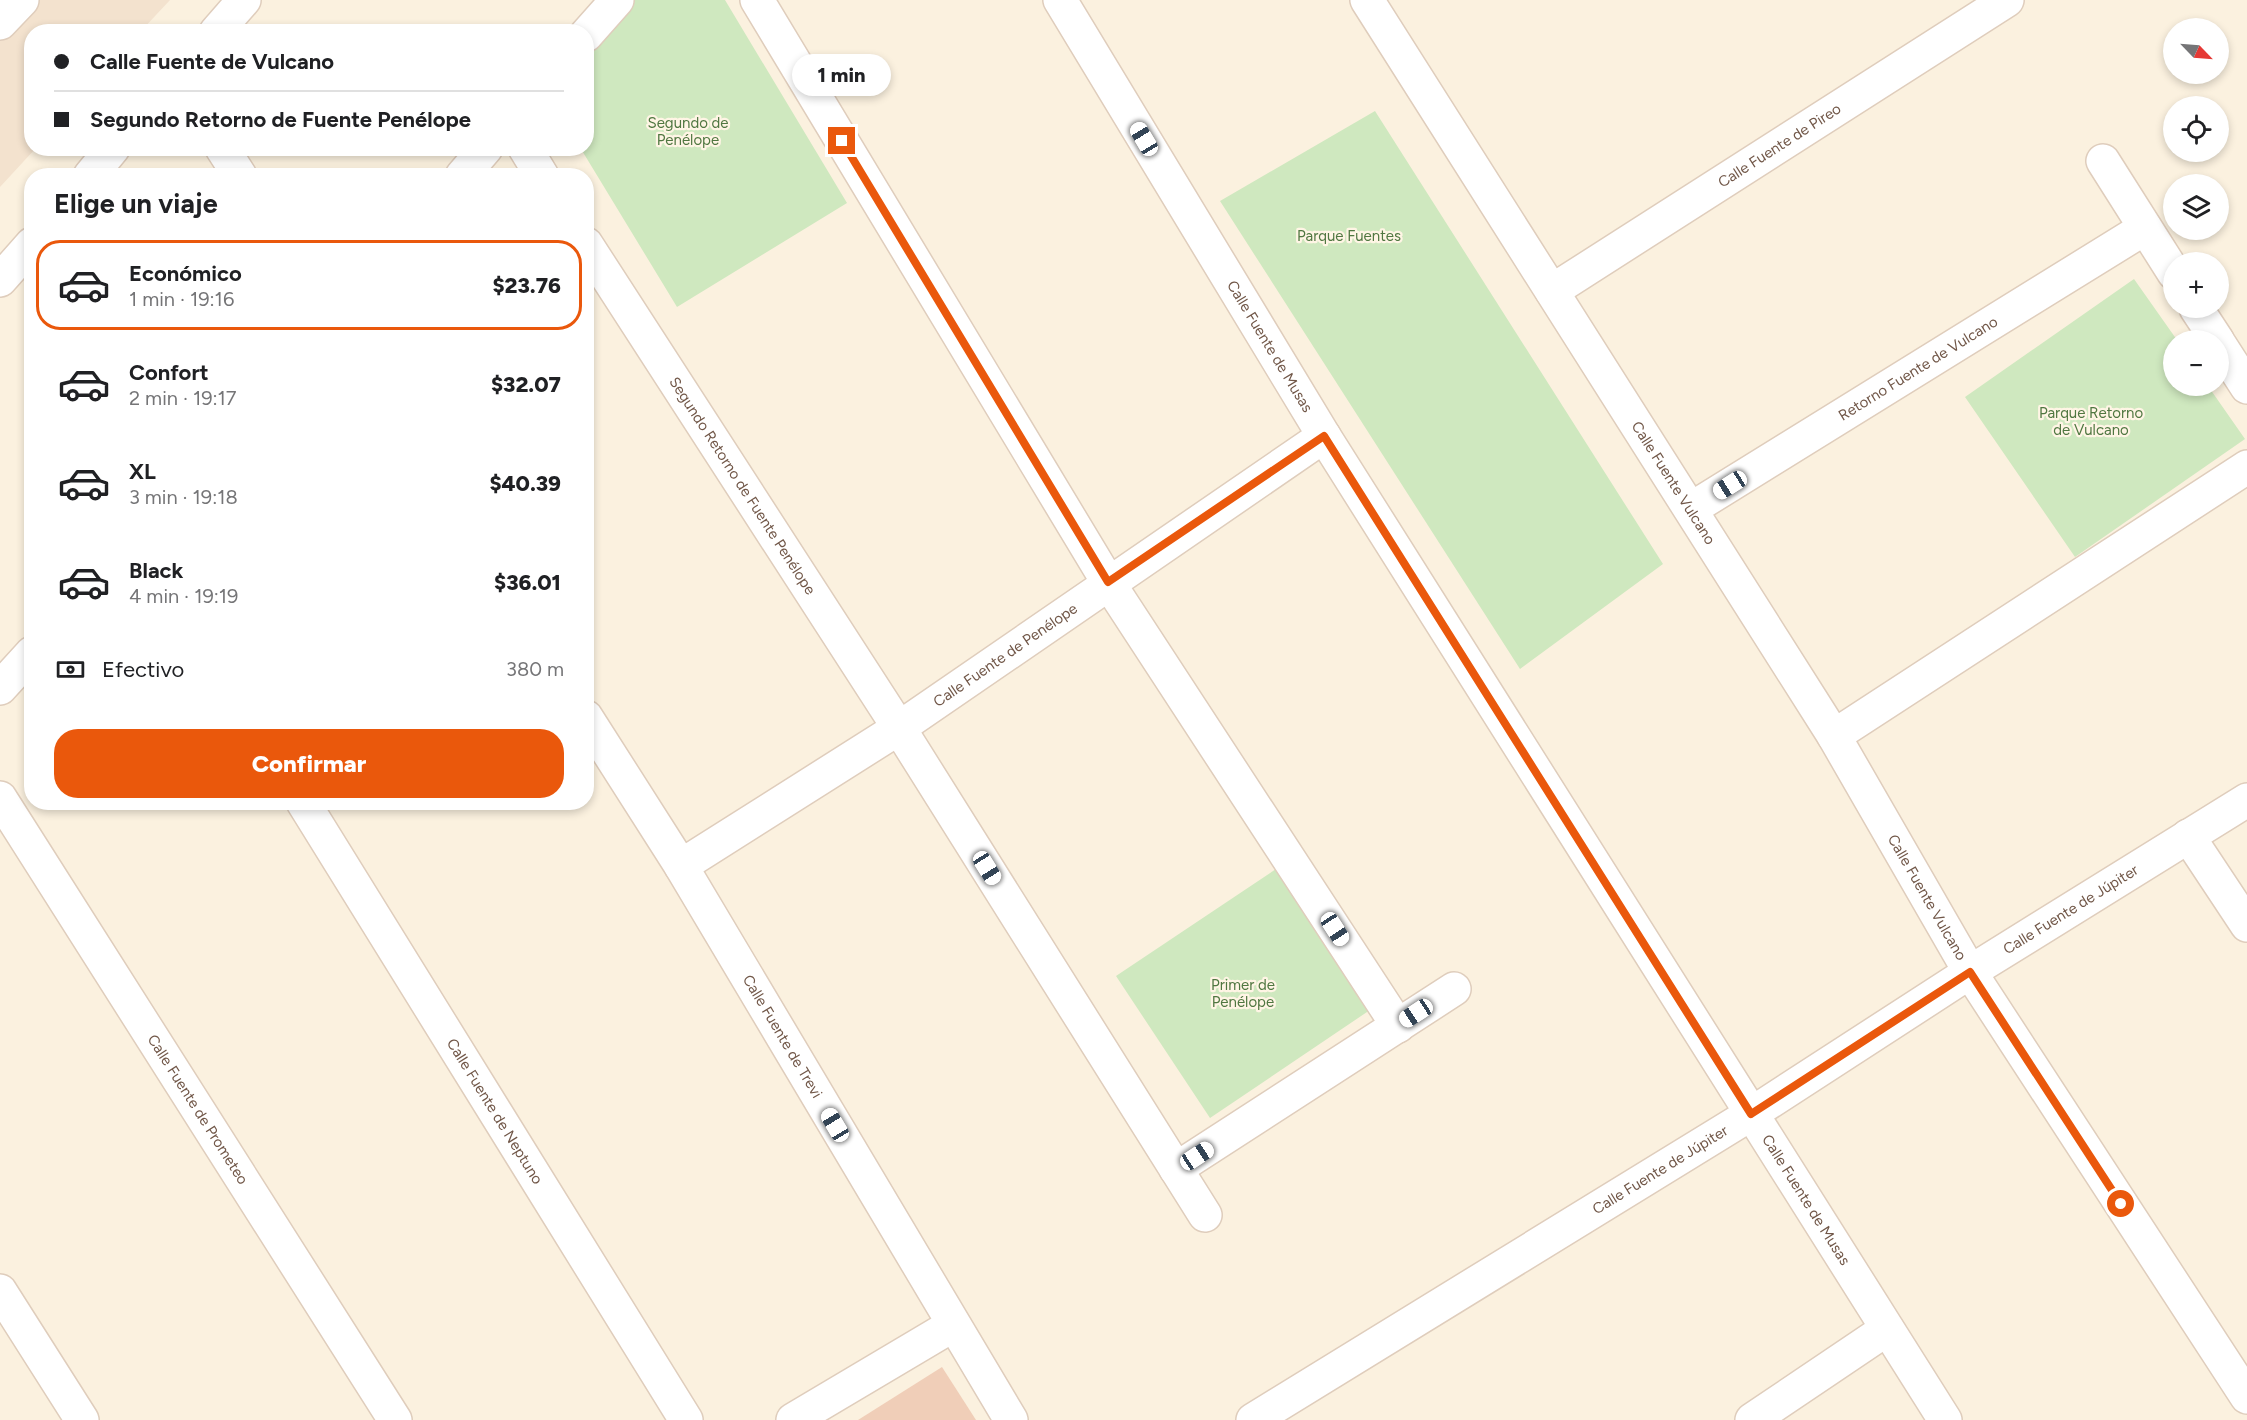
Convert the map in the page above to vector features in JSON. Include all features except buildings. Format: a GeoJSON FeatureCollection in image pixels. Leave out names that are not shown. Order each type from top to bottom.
{"type":"FeatureCollection","features":[{"type":"Feature","properties":{"kind":"street"},"geometry":{"type":"LineString","coordinates":[[0,23],[21,0]]}},
{"type":"Feature","properties":{"kind":"street"},"geometry":{"type":"LineString","coordinates":[[223,24],[244,0]]}},
{"type":"Feature","properties":{"kind":"street"},"geometry":{"type":"LineString","coordinates":[[594,26],[617,0]]}},
{"type":"Feature","properties":{"kind":"street"},"geometry":{"type":"LineString","coordinates":[[757,0],[1108,582],[1398,1026]]}},
{"type":"Feature","properties":{"kind":"street","name":"Calle Fuente de Musas"},"geometry":{"type":"LineString","coordinates":[[1060,0],[1324,436],[1946,1420]]}},
{"type":"Feature","properties":{"kind":"street","name":"Calle Fuente Vulcano"},"geometry":{"type":"LineString","coordinates":[[1367,0],[1834,736],[1970,972],[2247,1397]]}},
{"type":"Feature","properties":{"kind":"street","name":"Calle Fuente de Pireo"},"geometry":{"type":"LineString","coordinates":[[1552,291],[2007,0]]}},
{"type":"Feature","properties":{"kind":"street"},"geometry":{"type":"LineString","coordinates":[[97,168],[106,156]]}},
{"type":"Feature","properties":{"kind":"street"},"geometry":{"type":"LineString","coordinates":[[469,168],[479,156]]}},
{"type":"Feature","properties":{"kind":"street"},"geometry":{"type":"LineString","coordinates":[[2103,161],[2163,256]]}},
{"type":"Feature","properties":{"kind":"street","name":"Retorno Fuente de Vulcano"},"geometry":{"type":"LineString","coordinates":[[1691,509],[2145,228]]}},
{"type":"Feature","properties":{"kind":"street"},"geometry":{"type":"LineString","coordinates":[[0,280],[24,253]]}},
{"type":"Feature","properties":{"kind":"street","name":"Segundo Retorno de Fuente Penélope"},"geometry":{"type":"LineString","coordinates":[[594,256],[899,728],[1205,1215]]}},
{"type":"Feature","properties":{"kind":"street"},"geometry":{"type":"LineString","coordinates":[[2229,358],[2247,387]]}},
{"type":"Feature","properties":{"kind":"street","name":"Calle Fuente de Penélope"},"geometry":{"type":"LineString","coordinates":[[681,866],[899,728],[1108,582],[1324,436]]}},
{"type":"Feature","properties":{"kind":"street"},"geometry":{"type":"LineString","coordinates":[[1834,736],[2247,467]]}},
{"type":"Feature","properties":{"kind":"street"},"geometry":{"type":"LineString","coordinates":[[0,688],[24,662]]}},
{"type":"Feature","properties":{"kind":"street","name":"Calle Fuente de Trevi"},"geometry":{"type":"LineString","coordinates":[[594,730],[681,866],[1011,1420]]}},
{"type":"Feature","properties":{"kind":"street","name":"Calle Fuente de Prometeo"},"geometry":{"type":"LineString","coordinates":[[0,798],[395,1420]]}},
{"type":"Feature","properties":{"kind":"street","name":"Calle Fuente de Júpiter"},"geometry":{"type":"LineString","coordinates":[[1253,1420],[1751,1114],[1970,972],[2247,800]]}},
{"type":"Feature","properties":{"kind":"street","name":"Calle Fuente de Neptuno"},"geometry":{"type":"LineString","coordinates":[[308,810],[686,1420]]}},
{"type":"Feature","properties":{"kind":"street"},"geometry":{"type":"LineString","coordinates":[[2188,836],[2247,925]]}},
{"type":"Feature","properties":{"kind":"street"},"geometry":{"type":"LineString","coordinates":[[1176,1169],[1454,989]]}},
{"type":"Feature","properties":{"kind":"street"},"geometry":{"type":"LineString","coordinates":[[0,1291],[82,1420]]}},
{"type":"Feature","properties":{"kind":"street"},"geometry":{"type":"LineString","coordinates":[[793,1420],[953,1325]]}},
{"type":"Feature","properties":{"kind":"street"},"geometry":{"type":"LineString","coordinates":[[1752,1420],[1887,1329]]}},
{"type":"Feature","properties":{"kind":"shaded area"},"geometry":{"type":"Polygon","coordinates":[[[0,0],[170,0],[148,24],[24,24],[24,156],[29,156],[0,187],[0,0]]]}},
{"type":"Feature","properties":{"kind":"green space","name":"Segundo de Penélope"},"geometry":{"type":"Polygon","coordinates":[[[635,0],[725,0],[847,203],[677,307],[585,156],[594,156],[594,44],[635,0]]]}},
{"type":"Feature","properties":{"kind":"green space","name":"Parque Fuentes"},"geometry":{"type":"Polygon","coordinates":[[[1375,111],[1663,564],[1520,669],[1220,201],[1375,111]]]}},
{"type":"Feature","properties":{"kind":"green space","name":"Parque Retorno de Vulcano"},"geometry":{"type":"Polygon","coordinates":[[[2134,279],[2170,330],[2163,330],[2163,396],[2215,396],[2245,439],[2075,557],[1965,397],[2134,279]]]}},
{"type":"Feature","properties":{"kind":"green space","name":"Primer de Penélope"},"geometry":{"type":"Polygon","coordinates":[[[1276,869],[1370,1010],[1210,1118],[1116,976],[1276,869]]]}},
{"type":"Feature","properties":{"kind":"route"},"geometry":{"type":"LineString","coordinates":[[842,141],[1108,582],[1324,436],[1751,1114],[1970,972],[2121,1204]]}}]}
